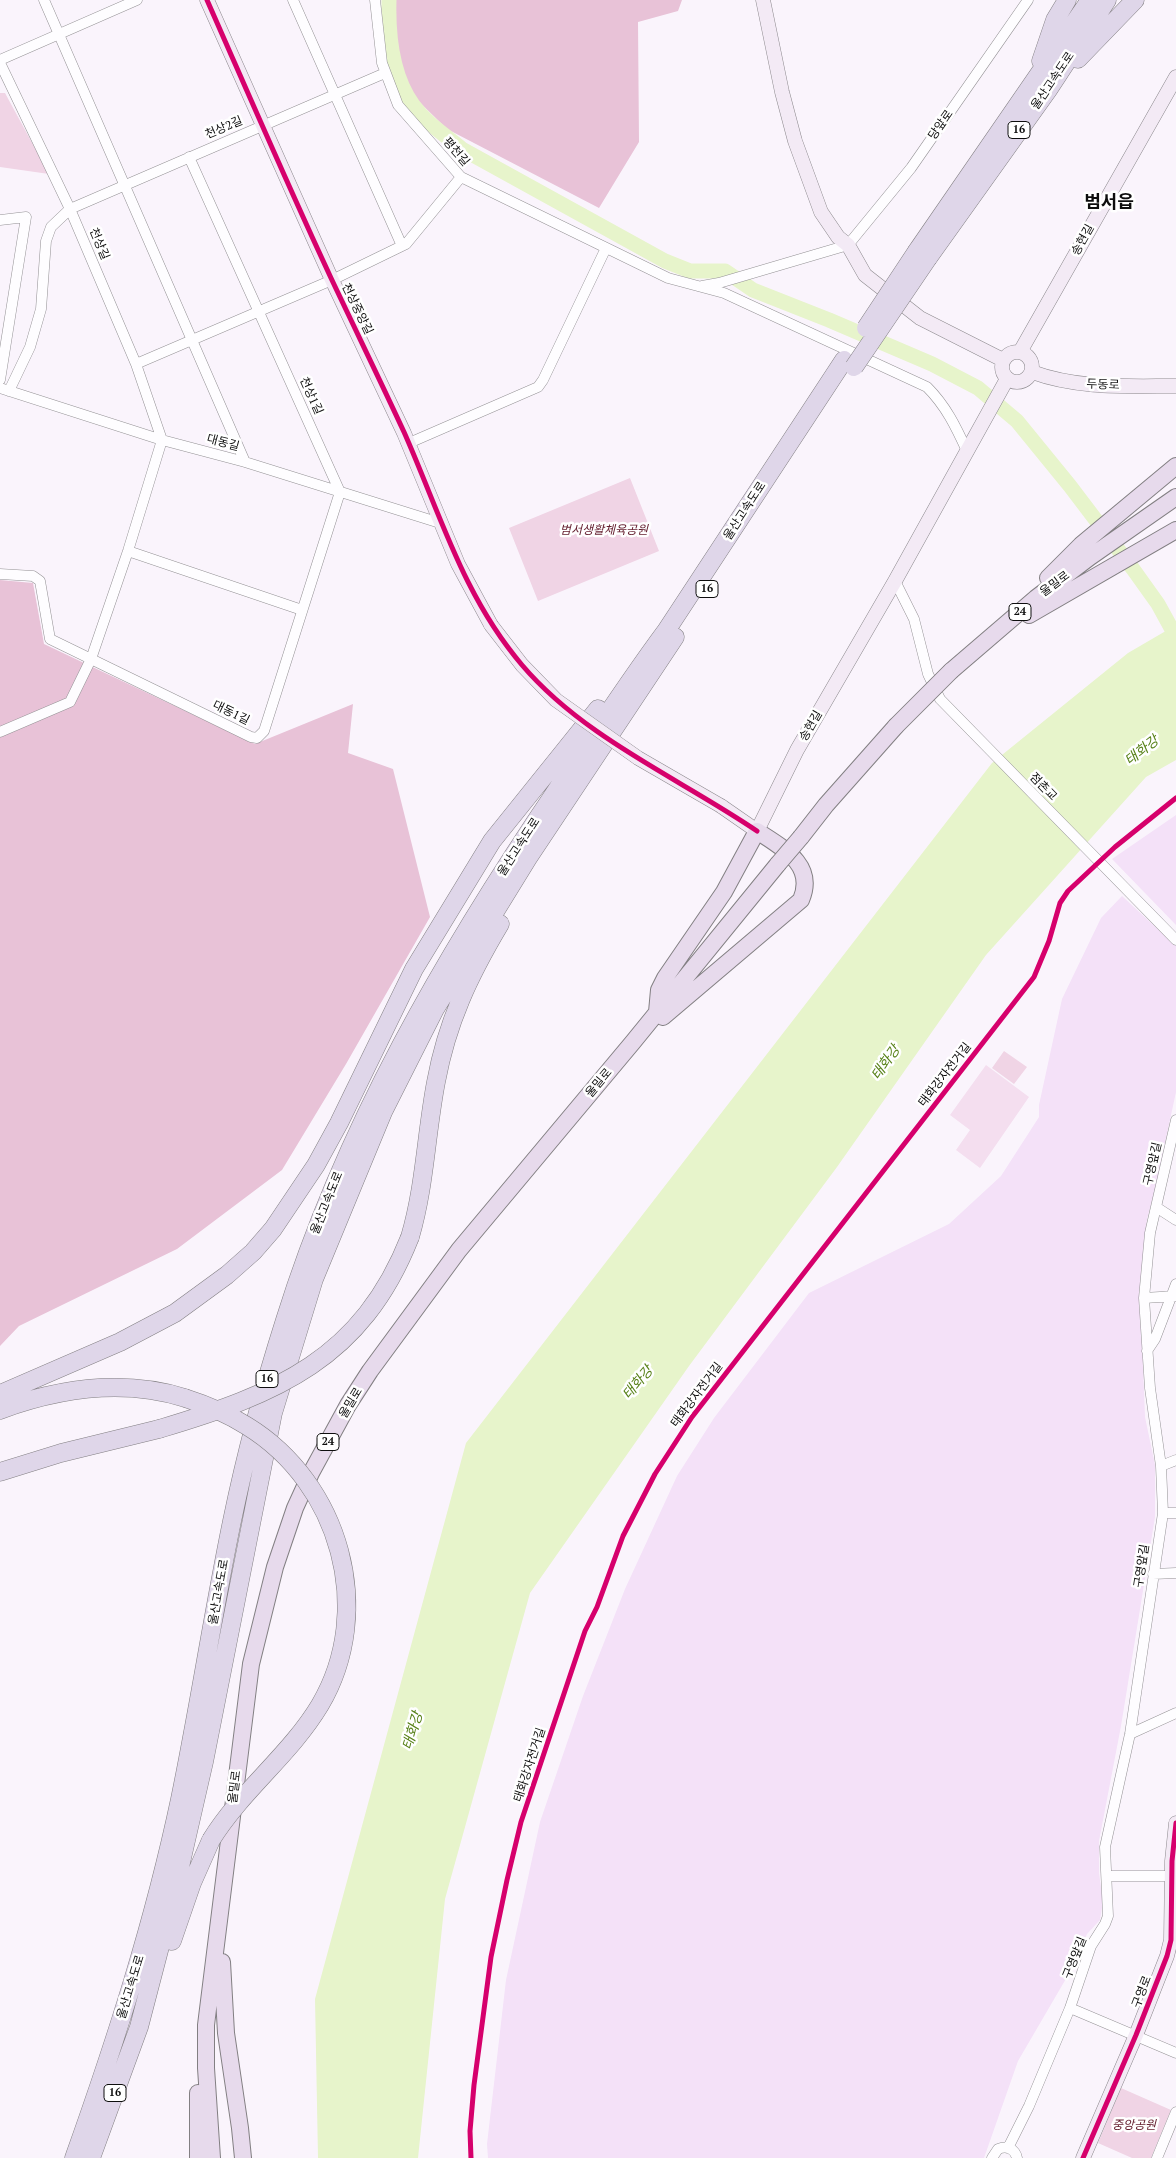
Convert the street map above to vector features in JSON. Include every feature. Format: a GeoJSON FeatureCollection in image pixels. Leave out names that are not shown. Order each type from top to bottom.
{"type":"FeatureCollection","features":[{"type":"Feature","properties":{"kind":"highway"},"geometry":{"type":"LineString","coordinates":[[1041,85],[1055,20],[1067,0]]}},
{"type":"Feature","properties":{"kind":"highway","name":"울산고속도로"},"geometry":{"type":"LineString","coordinates":[[1041,85],[1090,0]]}},
{"type":"Feature","properties":{"kind":"highway","name":"울산고속도로"},"geometry":{"type":"LineString","coordinates":[[74,2158],[121,2022],[164,1871],[194,1724],[232,1519],[249,1443],[285,1318],[306,1255],[348,1153],[416,1013],[504,868],[637,670],[666,631],[922,255],[1041,85],[1107,0]]}},
{"type":"Feature","properties":{"kind":"highway"},"geometry":{"type":"LineString","coordinates":[[1041,85],[1135,0]]}},
{"type":"Feature","properties":{"kind":"highway","name":"울산고속도로"},"geometry":{"type":"LineString","coordinates":[[91,2158],[139,2027],[190,1831],[273,1413],[314,1279],[383,1112],[407,1061],[464,960],[849,364]]}},
{"type":"Feature","properties":{"kind":"highway"},"geometry":{"type":"LineString","coordinates":[[0,1394],[120,1342],[175,1313],[227,1275],[253,1252],[268,1235],[316,1165],[339,1123],[414,969],[492,841],[614,689],[637,670]]}},
{"type":"Feature","properties":{"kind":"highway"},"geometry":{"type":"LineString","coordinates":[[0,1472],[159,1428],[253,1398],[299,1375],[321,1360],[346,1337],[380,1296],[392,1277],[410,1237],[421,1192],[436,1082],[454,1013],[478,961],[556,832],[559,812]]}},
{"type":"Feature","properties":{"kind":"highway"},"geometry":{"type":"LineString","coordinates":[[0,1410],[48,1395],[110,1387],[153,1390],[185,1398],[213,1408],[248,1426],[282,1455],[299,1473],[320,1503],[334,1529],[340,1552],[347,1593],[346,1632],[342,1654],[329,1688],[296,1739],[228,1815],[211,1840],[192,1883],[146,2017],[139,2027]]}},
{"type":"Feature","properties":{"kind":"main road"},"geometry":{"type":"LineString","coordinates":[[1086,551],[1126,508],[1176,466]]}},
{"type":"Feature","properties":{"kind":"main road","name":"24"},"geometry":{"type":"LineString","coordinates":[[1086,551],[1134,528],[1176,497]]}},
{"type":"Feature","properties":{"kind":"main road"},"geometry":{"type":"LineString","coordinates":[[990,637],[1176,530]]}},
{"type":"Feature","properties":{"kind":"main road","name":"울밀로"},"geometry":{"type":"LineString","coordinates":[[212,2158],[205,2044],[251,1664],[275,1566],[295,1508],[311,1473],[348,1405],[459,1250],[633,1042],[826,805],[896,726],[951,671],[1086,551]]}},
{"type":"Feature","properties":{"kind":"main road"},"geometry":{"type":"LineString","coordinates":[[633,1042],[801,900],[806,889],[803,870],[797,861],[757,831],[724,892],[665,978],[660,990],[657,1012]]}},
{"type":"Feature","properties":{"kind":"main road"},"geometry":{"type":"LineString","coordinates":[[221,1905],[226,2033],[243,2158]]}},
{"type":"Feature","properties":{"kind":"main road"},"geometry":{"type":"LineString","coordinates":[[198,2158],[198,2093],[205,2044]]}},
{"type":"Feature","properties":{"kind":"street"},"geometry":{"type":"LineString","coordinates":[[44,0],[190,341],[245,462]]}},
{"type":"Feature","properties":{"kind":"street"},"geometry":{"type":"LineString","coordinates":[[0,62],[137,0]]}},
{"type":"Feature","properties":{"kind":"street","name":"천상중앙길"},"geometry":{"type":"LineString","coordinates":[[207,0],[332,280],[352,319],[408,443],[466,582],[491,625],[522,665],[556,700],[638,758],[721,806],[757,831]]}},
{"type":"Feature","properties":{"kind":"street"},"geometry":{"type":"LineString","coordinates":[[293,0],[402,246]]}},
{"type":"Feature","properties":{"kind":"street","name":"평천길"},"geometry":{"type":"LineString","coordinates":[[375,0],[382,63],[398,105],[461,177],[668,278],[696,287],[724,292],[927,387],[941,400],[951,416],[967,451]]}},
{"type":"Feature","properties":{"kind":"street"},"geometry":{"type":"LineString","coordinates":[[763,0],[782,92],[807,178],[821,212],[838,237],[848,246],[865,275],[920,318],[1003,360]]}},
{"type":"Feature","properties":{"kind":"street","name":"당앞로"},"geometry":{"type":"LineString","coordinates":[[848,246],[911,168],[1028,0]]}},
{"type":"Feature","properties":{"kind":"street","name":"천상길"},"geometry":{"type":"LineString","coordinates":[[0,62],[70,209],[136,364],[162,440]]}},
{"type":"Feature","properties":{"kind":"street","name":"천상2길"},"geometry":{"type":"LineString","coordinates":[[4,390],[30,347],[41,309],[46,241],[51,227],[70,209],[384,72]]}},
{"type":"Feature","properties":{"kind":"street","name":"송현길"},"geometry":{"type":"LineString","coordinates":[[1020,352],[1176,76]]}},
{"type":"Feature","properties":{"kind":"street","name":"천상1길"},"geometry":{"type":"LineString","coordinates":[[189,157],[340,492]]}},
{"type":"Feature","properties":{"kind":"street"},"geometry":{"type":"LineString","coordinates":[[136,364],[332,280],[406,244],[461,177]]}},
{"type":"Feature","properties":{"kind":"street"},"geometry":{"type":"LineString","coordinates":[[0,220],[26,217],[0,380]]}},
{"type":"Feature","properties":{"kind":"street","name":"평천길"},"geometry":{"type":"LineString","coordinates":[[696,287],[719,283],[848,246]]}},
{"type":"Feature","properties":{"kind":"street"},"geometry":{"type":"LineString","coordinates":[[408,443],[538,387],[606,248]]}},
{"type":"Feature","properties":{"kind":"street"},"geometry":{"type":"LineString","coordinates":[[895,581],[1005,384],[1002,370],[1003,360],[1010,353],[1020,352],[1029,358],[1032,367],[1030,376],[1021,382],[1005,384]]}},
{"type":"Feature","properties":{"kind":"street","name":"두동로"},"geometry":{"type":"LineString","coordinates":[[1032,372],[1054,380],[1090,385],[1176,386]]}},
{"type":"Feature","properties":{"kind":"street","name":"대동길"},"geometry":{"type":"LineString","coordinates":[[4,390],[162,440],[245,462],[440,523]]}},
{"type":"Feature","properties":{"kind":"street"},"geometry":{"type":"LineString","coordinates":[[0,732],[70,702],[91,659],[128,551],[162,440]]}},
{"type":"Feature","properties":{"kind":"street","name":"대동1길"},"geometry":{"type":"LineString","coordinates":[[0,574],[33,576],[40,581],[50,639],[257,738],[264,731],[340,492]]}},
{"type":"Feature","properties":{"kind":"street"},"geometry":{"type":"LineString","coordinates":[[128,551],[302,610]]}},
{"type":"Feature","properties":{"kind":"street","name":"송현길"},"geometry":{"type":"LineString","coordinates":[[757,831],[797,750],[895,581]]}},
{"type":"Feature","properties":{"kind":"street","name":"점촌교"},"geometry":{"type":"LineString","coordinates":[[895,581],[914,619],[928,674],[940,699],[1176,940]]}},
{"type":"Feature","properties":{"kind":"street","name":"구영앞길"},"geometry":{"type":"LineString","coordinates":[[1008,2148],[1029,2106],[1070,2008],[1091,1946],[1108,1916],[1106,1847],[1130,1734],[1163,1513],[1161,1466],[1155,1431],[1144,1298],[1150,1234],[1175,1126]]}},
{"type":"Feature","properties":{"kind":"street"},"geometry":{"type":"LineString","coordinates":[[1156,1207],[1176,1220]]}},
{"type":"Feature","properties":{"kind":"street"},"geometry":{"type":"LineString","coordinates":[[1147,1351],[1156,1339],[1164,1313],[1174,1296],[1176,1284]]}},
{"type":"Feature","properties":{"kind":"street"},"geometry":{"type":"LineString","coordinates":[[1144,1298],[1174,1296]]}},
{"type":"Feature","properties":{"kind":"street"},"geometry":{"type":"LineString","coordinates":[[1161,1466],[1176,1460]]}},
{"type":"Feature","properties":{"kind":"street"},"geometry":{"type":"LineString","coordinates":[[1163,1513],[1176,1513]]}},
{"type":"Feature","properties":{"kind":"street"},"geometry":{"type":"LineString","coordinates":[[1153,1574],[1176,1573]]}},
{"type":"Feature","properties":{"kind":"street"},"geometry":{"type":"LineString","coordinates":[[1130,1734],[1176,1713]]}},
{"type":"Feature","properties":{"kind":"street","name":"구영로"},"geometry":{"type":"LineString","coordinates":[[1083,2158],[1136,2035],[1171,1940],[1174,1830],[1176,1823]]}},
{"type":"Feature","properties":{"kind":"street"},"geometry":{"type":"LineString","coordinates":[[1107,1876],[1174,1876]]}},
{"type":"Feature","properties":{"kind":"street"},"geometry":{"type":"LineString","coordinates":[[1070,2008],[1176,2053]]}},
{"type":"Feature","properties":{"kind":"street"},"geometry":{"type":"LineString","coordinates":[[1157,2158],[1176,2112]]}},
{"type":"Feature","properties":{"kind":"street"},"geometry":{"type":"LineString","coordinates":[[992,2158],[998,2149],[1008,2148],[1014,2151],[1017,2158]]}},
{"type":"Feature","properties":{"kind":"shaded area"},"geometry":{"type":"Polygon","coordinates":[[[393,0],[682,0],[678,11],[638,22],[639,142],[599,208],[447,129],[406,89],[391,29],[393,0]]]}},
{"type":"Feature","properties":{"kind":"shaded area"},"geometry":{"type":"Polygon","coordinates":[[[0,580],[33,583],[44,644],[255,744],[353,704],[348,753],[393,769],[430,917],[346,1064],[282,1170],[177,1249],[19,1326],[0,1346],[0,580]]]}},
{"type":"Feature","properties":{"kind":"shaded area"},"geometry":{"type":"Polygon","coordinates":[[[1176,815],[1176,925],[1112,859],[1176,815]]]}},
{"type":"Feature","properties":{"kind":"shaded area"},"geometry":{"type":"Polygon","coordinates":[[[1122,896],[1176,946],[1176,1092],[1147,1219],[1140,1290],[1145,1417],[1155,1465],[1155,1517],[1121,1726],[1099,1841],[1099,1873],[1103,1901],[1100,1920],[1087,1934],[1074,1965],[1018,2061],[984,2158],[488,2158],[487,2144],[506,1980],[540,1822],[583,1696],[625,1589],[677,1476],[714,1418],[809,1293],[949,1224],[1001,1176],[1039,1117],[1039,1105],[1062,999],[1101,918],[1122,896]]]}},
{"type":"Feature","properties":{"kind":"shaded area"},"geometry":{"type":"Polygon","coordinates":[[[986,1065],[1029,1097],[980,1168],[956,1150],[970,1130],[950,1115],[986,1065]]]}},
{"type":"Feature","properties":{"kind":"green space"},"geometry":{"type":"Polygon","coordinates":[[[0,93],[5,93],[49,174],[0,167],[0,93]]]}},
{"type":"Feature","properties":{"kind":"green space","name":"범서생활체육공원"},"geometry":{"type":"Polygon","coordinates":[[[630,478],[659,551],[538,601],[509,528],[630,478]]]}},
{"type":"Feature","properties":{"kind":"green space"},"geometry":{"type":"Polygon","coordinates":[[[1004,1051],[1027,1067],[1014,1084],[992,1068],[1004,1051]]]}},
{"type":"Feature","properties":{"kind":"green space","name":"중앙공원"},"geometry":{"type":"Polygon","coordinates":[[[1121,2088],[1171,2110],[1151,2158],[1132,2158],[1098,2143],[1121,2088]]]}},
{"type":"Feature","properties":{"kind":"water","name":"태화강"},"geometry":{"type":"Polygon","coordinates":[[[1176,625],[1176,760],[1146,777],[986,955],[837,1167],[689,1366],[530,1593],[445,1899],[418,2158],[318,2158],[315,1999],[466,1443],[992,763],[1128,653],[1176,625]]]}},
{"type":"Feature","properties":{"kind":"waterway"},"geometry":{"type":"LineString","coordinates":[[389,0],[389,27],[400,81],[413,105],[436,128],[462,149],[665,261],[690,271],[725,271],[753,290],[932,364],[978,388],[1017,421],[1070,486],[1158,604],[1176,637]]}},
{"type":"Feature","properties":{"kind":"cycle path"},"geometry":{"type":"LineString","coordinates":[[207,0],[315,243],[404,432],[454,553],[484,611],[501,638],[522,665],[547,691],[603,736],[757,831]]}},
{"type":"Feature","properties":{"kind":"cycle path","name":"태화강자전거길"},"geometry":{"type":"LineString","coordinates":[[471,2158],[470,2131],[474,2085],[491,1957],[521,1822],[585,1631],[597,1607],[623,1536],[655,1474],[692,1417],[1034,977],[1049,941],[1060,903],[1068,891],[1115,847],[1176,798]]}},
{"type":"Feature","properties":{"kind":"cycle path"},"geometry":{"type":"LineString","coordinates":[[1083,2158],[1136,2035],[1167,1956],[1171,1940],[1172,1861],[1176,1823]]}},
{"type":"Feature","properties":{"kind":"district","name":"범서읍"},"geometry":{"type":"Point","coordinates":[1109,203]}}]}
